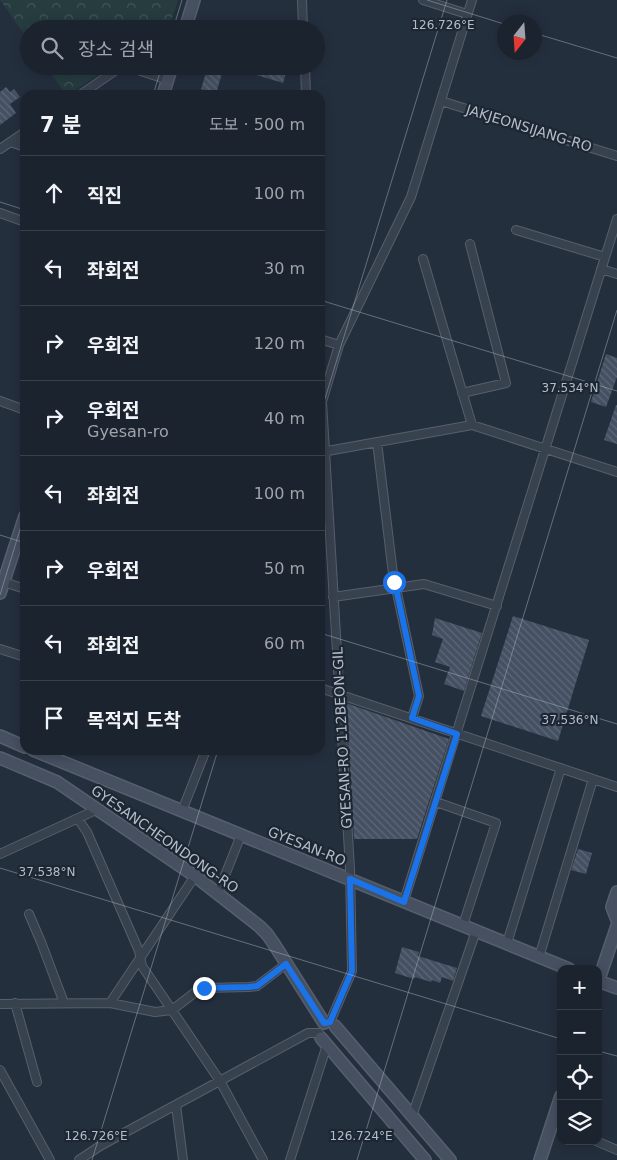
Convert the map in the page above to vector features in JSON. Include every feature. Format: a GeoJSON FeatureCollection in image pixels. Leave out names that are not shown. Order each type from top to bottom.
{"type":"FeatureCollection","features":[{"type":"Feature","properties":{"kind":"street"},"geometry":{"type":"LineString","coordinates":[[187,20],[194,0]]}},
{"type":"Feature","properties":{"kind":"street"},"geometry":{"type":"LineString","coordinates":[[302,0],[303,20]]}},
{"type":"Feature","properties":{"kind":"street"},"geometry":{"type":"LineString","coordinates":[[423,0],[467,14]]}},
{"type":"Feature","properties":{"kind":"street","name":"GYESAN-RO 112BEON-GIL"},"geometry":{"type":"LineString","coordinates":[[325,391],[339,344],[411,197],[472,0]]}},
{"type":"Feature","properties":{"kind":"street"},"geometry":{"type":"LineString","coordinates":[[87,90],[110,75]]}},
{"type":"Feature","properties":{"kind":"street"},"geometry":{"type":"LineString","coordinates":[[153,75],[168,80]]}},
{"type":"Feature","properties":{"kind":"street"},"geometry":{"type":"LineString","coordinates":[[165,90],[169,75]]}},
{"type":"Feature","properties":{"kind":"street"},"geometry":{"type":"LineString","coordinates":[[305,75],[306,90]]}},
{"type":"Feature","properties":{"kind":"street","name":"JAKJEONSIJANG-RO"},"geometry":{"type":"LineString","coordinates":[[441,101],[617,156]]}},
{"type":"Feature","properties":{"kind":"street"},"geometry":{"type":"LineString","coordinates":[[0,150],[20,135]]}},
{"type":"Feature","properties":{"kind":"street"},"geometry":{"type":"LineString","coordinates":[[10,142],[20,145]]}},
{"type":"Feature","properties":{"kind":"street"},"geometry":{"type":"LineString","coordinates":[[0,213],[20,220]]}},
{"type":"Feature","properties":{"kind":"street"},"geometry":{"type":"LineString","coordinates":[[404,902],[617,218]]}},
{"type":"Feature","properties":{"kind":"street"},"geometry":{"type":"LineString","coordinates":[[516,230],[605,257]]}},
{"type":"Feature","properties":{"kind":"street"},"geometry":{"type":"LineString","coordinates":[[462,394],[506,383],[470,244]]}},
{"type":"Feature","properties":{"kind":"street"},"geometry":{"type":"LineString","coordinates":[[423,259],[472,425]]}},
{"type":"Feature","properties":{"kind":"street"},"geometry":{"type":"LineString","coordinates":[[601,269],[617,274]]}},
{"type":"Feature","properties":{"kind":"street"},"geometry":{"type":"LineString","coordinates":[[325,340],[339,344]]}},
{"type":"Feature","properties":{"kind":"street"},"geometry":{"type":"LineString","coordinates":[[0,402],[20,408]]}},
{"type":"Feature","properties":{"kind":"street"},"geometry":{"type":"LineString","coordinates":[[325,451],[472,425],[617,472]]}},
{"type":"Feature","properties":{"kind":"street"},"geometry":{"type":"LineString","coordinates":[[377,442],[394,582],[419,696],[412,718]]}},
{"type":"Feature","properties":{"kind":"street","name":"GYESAN-RO 112BEON-GIL"},"geometry":{"type":"LineString","coordinates":[[291,1160],[326,1031],[352,971],[350,879],[325,492]]}},
{"type":"Feature","properties":{"kind":"street"},"geometry":{"type":"LineString","coordinates":[[20,530],[1,585],[20,588]]}},
{"type":"Feature","properties":{"kind":"street"},"geometry":{"type":"LineString","coordinates":[[333,597],[424,584],[497,606]]}},
{"type":"Feature","properties":{"kind":"street"},"geometry":{"type":"LineString","coordinates":[[0,648],[20,655]]}},
{"type":"Feature","properties":{"kind":"street"},"geometry":{"type":"LineString","coordinates":[[325,690],[617,787]]}},
{"type":"Feature","properties":{"kind":"street"},"geometry":{"type":"LineString","coordinates":[[0,736],[20,745]]}},
{"type":"Feature","properties":{"kind":"street","name":"GYESAN-RO"},"geometry":{"type":"LineString","coordinates":[[45,755],[560,965]]}},
{"type":"Feature","properties":{"kind":"street"},"geometry":{"type":"LineString","coordinates":[[182,811],[204,755]]}},
{"type":"Feature","properties":{"kind":"street","name":"GYESANCHEONDONG-RO"},"geometry":{"type":"LineString","coordinates":[[0,758],[57,782],[98,809],[218,893],[267,934],[326,1031],[425,1160]]}},
{"type":"Feature","properties":{"kind":"street"},"geometry":{"type":"LineString","coordinates":[[507,943],[561,768]]}},
{"type":"Feature","properties":{"kind":"street"},"geometry":{"type":"LineString","coordinates":[[539,956],[593,779]]}},
{"type":"Feature","properties":{"kind":"street"},"geometry":{"type":"LineString","coordinates":[[436,802],[496,823],[463,925]]}},
{"type":"Feature","properties":{"kind":"street"},"geometry":{"type":"LineString","coordinates":[[0,854],[98,809]]}},
{"type":"Feature","properties":{"kind":"street"},"geometry":{"type":"LineString","coordinates":[[78,819],[87,832],[139,951],[142,966],[220,1081],[263,1160]]}},
{"type":"Feature","properties":{"kind":"street"},"geometry":{"type":"LineString","coordinates":[[218,893],[241,835]]}},
{"type":"Feature","properties":{"kind":"street"},"geometry":{"type":"LineString","coordinates":[[110,1003],[195,876]]}},
{"type":"Feature","properties":{"kind":"street"},"geometry":{"type":"LineString","coordinates":[[617,892],[612,907],[617,920]]}},
{"type":"Feature","properties":{"kind":"street"},"geometry":{"type":"LineString","coordinates":[[29,914],[64,1003]]}},
{"type":"Feature","properties":{"kind":"street"},"geometry":{"type":"LineString","coordinates":[[602,969],[617,926]]}},
{"type":"Feature","properties":{"kind":"street"},"geometry":{"type":"LineString","coordinates":[[412,1116],[476,931]]}},
{"type":"Feature","properties":{"kind":"street"},"geometry":{"type":"LineString","coordinates":[[0,1004],[110,1003],[155,1012],[172,1010],[198,990],[204,988],[257,986],[286,964]]}},
{"type":"Feature","properties":{"kind":"street"},"geometry":{"type":"LineString","coordinates":[[602,982],[617,988]]}},
{"type":"Feature","properties":{"kind":"street"},"geometry":{"type":"LineString","coordinates":[[15,1003],[37,1082]]}},
{"type":"Feature","properties":{"kind":"street"},"geometry":{"type":"LineString","coordinates":[[79,1160],[100,1146],[308,1033],[326,1031]]}},
{"type":"Feature","properties":{"kind":"street","name":"GYESANCHEONDONG-RO"},"geometry":{"type":"LineString","coordinates":[[326,1031],[412,1116],[450,1160]]}},
{"type":"Feature","properties":{"kind":"street"},"geometry":{"type":"LineString","coordinates":[[0,1070],[50,1160]]}},
{"type":"Feature","properties":{"kind":"street"},"geometry":{"type":"LineString","coordinates":[[540,1160],[556,1125],[560,1100]]}},
{"type":"Feature","properties":{"kind":"street"},"geometry":{"type":"LineString","coordinates":[[176,1105],[183,1160]]}},
{"type":"Feature","properties":{"kind":"street"},"geometry":{"type":"LineString","coordinates":[[602,1144],[617,1150]]}},
{"type":"Feature","properties":{"kind":"green space"},"geometry":{"type":"Polygon","coordinates":[[[0,0],[178,0],[171,20],[20,20],[20,28],[0,0]]]}},
{"type":"Feature","properties":{"kind":"green space"},"geometry":{"type":"Polygon","coordinates":[[[52,75],[98,75],[75,90],[63,90],[52,75]]]}},
{"type":"Feature","properties":{"kind":"building"},"geometry":{"type":"Polygon","coordinates":[[[205,75],[221,75],[217,90],[201,89],[205,75]]]}},
{"type":"Feature","properties":{"kind":"building"},"geometry":{"type":"Polygon","coordinates":[[[256,75],[285,75],[283,83],[256,75]]]}},
{"type":"Feature","properties":{"kind":"building"},"geometry":{"type":"Polygon","coordinates":[[[6,87],[10,92],[14,89],[20,97],[10,104],[16,113],[0,125],[0,92],[6,87]]]}},
{"type":"Feature","properties":{"kind":"building"},"geometry":{"type":"Polygon","coordinates":[[[606,354],[617,358],[617,377],[606,407],[591,402],[606,354]]]}},
{"type":"Feature","properties":{"kind":"building"},"geometry":{"type":"Polygon","coordinates":[[[617,405],[617,444],[604,440],[617,405]]]}},
{"type":"Feature","properties":{"kind":"building"},"geometry":{"type":"Polygon","coordinates":[[[513,616],[589,640],[558,741],[481,716],[513,616]]]}},
{"type":"Feature","properties":{"kind":"building"},"geometry":{"type":"Polygon","coordinates":[[[435,618],[482,633],[464,691],[444,684],[450,667],[435,662],[443,639],[432,635],[435,618]]]}},
{"type":"Feature","properties":{"kind":"building"},"geometry":{"type":"Polygon","coordinates":[[[346,703],[449,739],[417,839],[354,839],[346,703]]]}},
{"type":"Feature","properties":{"kind":"building"},"geometry":{"type":"Polygon","coordinates":[[[578,849],[592,853],[586,874],[571,870],[578,849]]]}},
{"type":"Feature","properties":{"kind":"building"},"geometry":{"type":"Polygon","coordinates":[[[402,947],[419,952],[418,956],[457,968],[453,981],[442,977],[440,983],[432,980],[431,982],[395,973],[402,947]]]}},
{"type":"Feature","properties":{"kind":"route"},"geometry":{"type":"LineString","coordinates":[[204,988],[257,986],[286,964],[324,1023],[330,1022],[352,971],[350,879],[404,902],[457,734],[412,718],[419,696],[394,582]]}}]}
